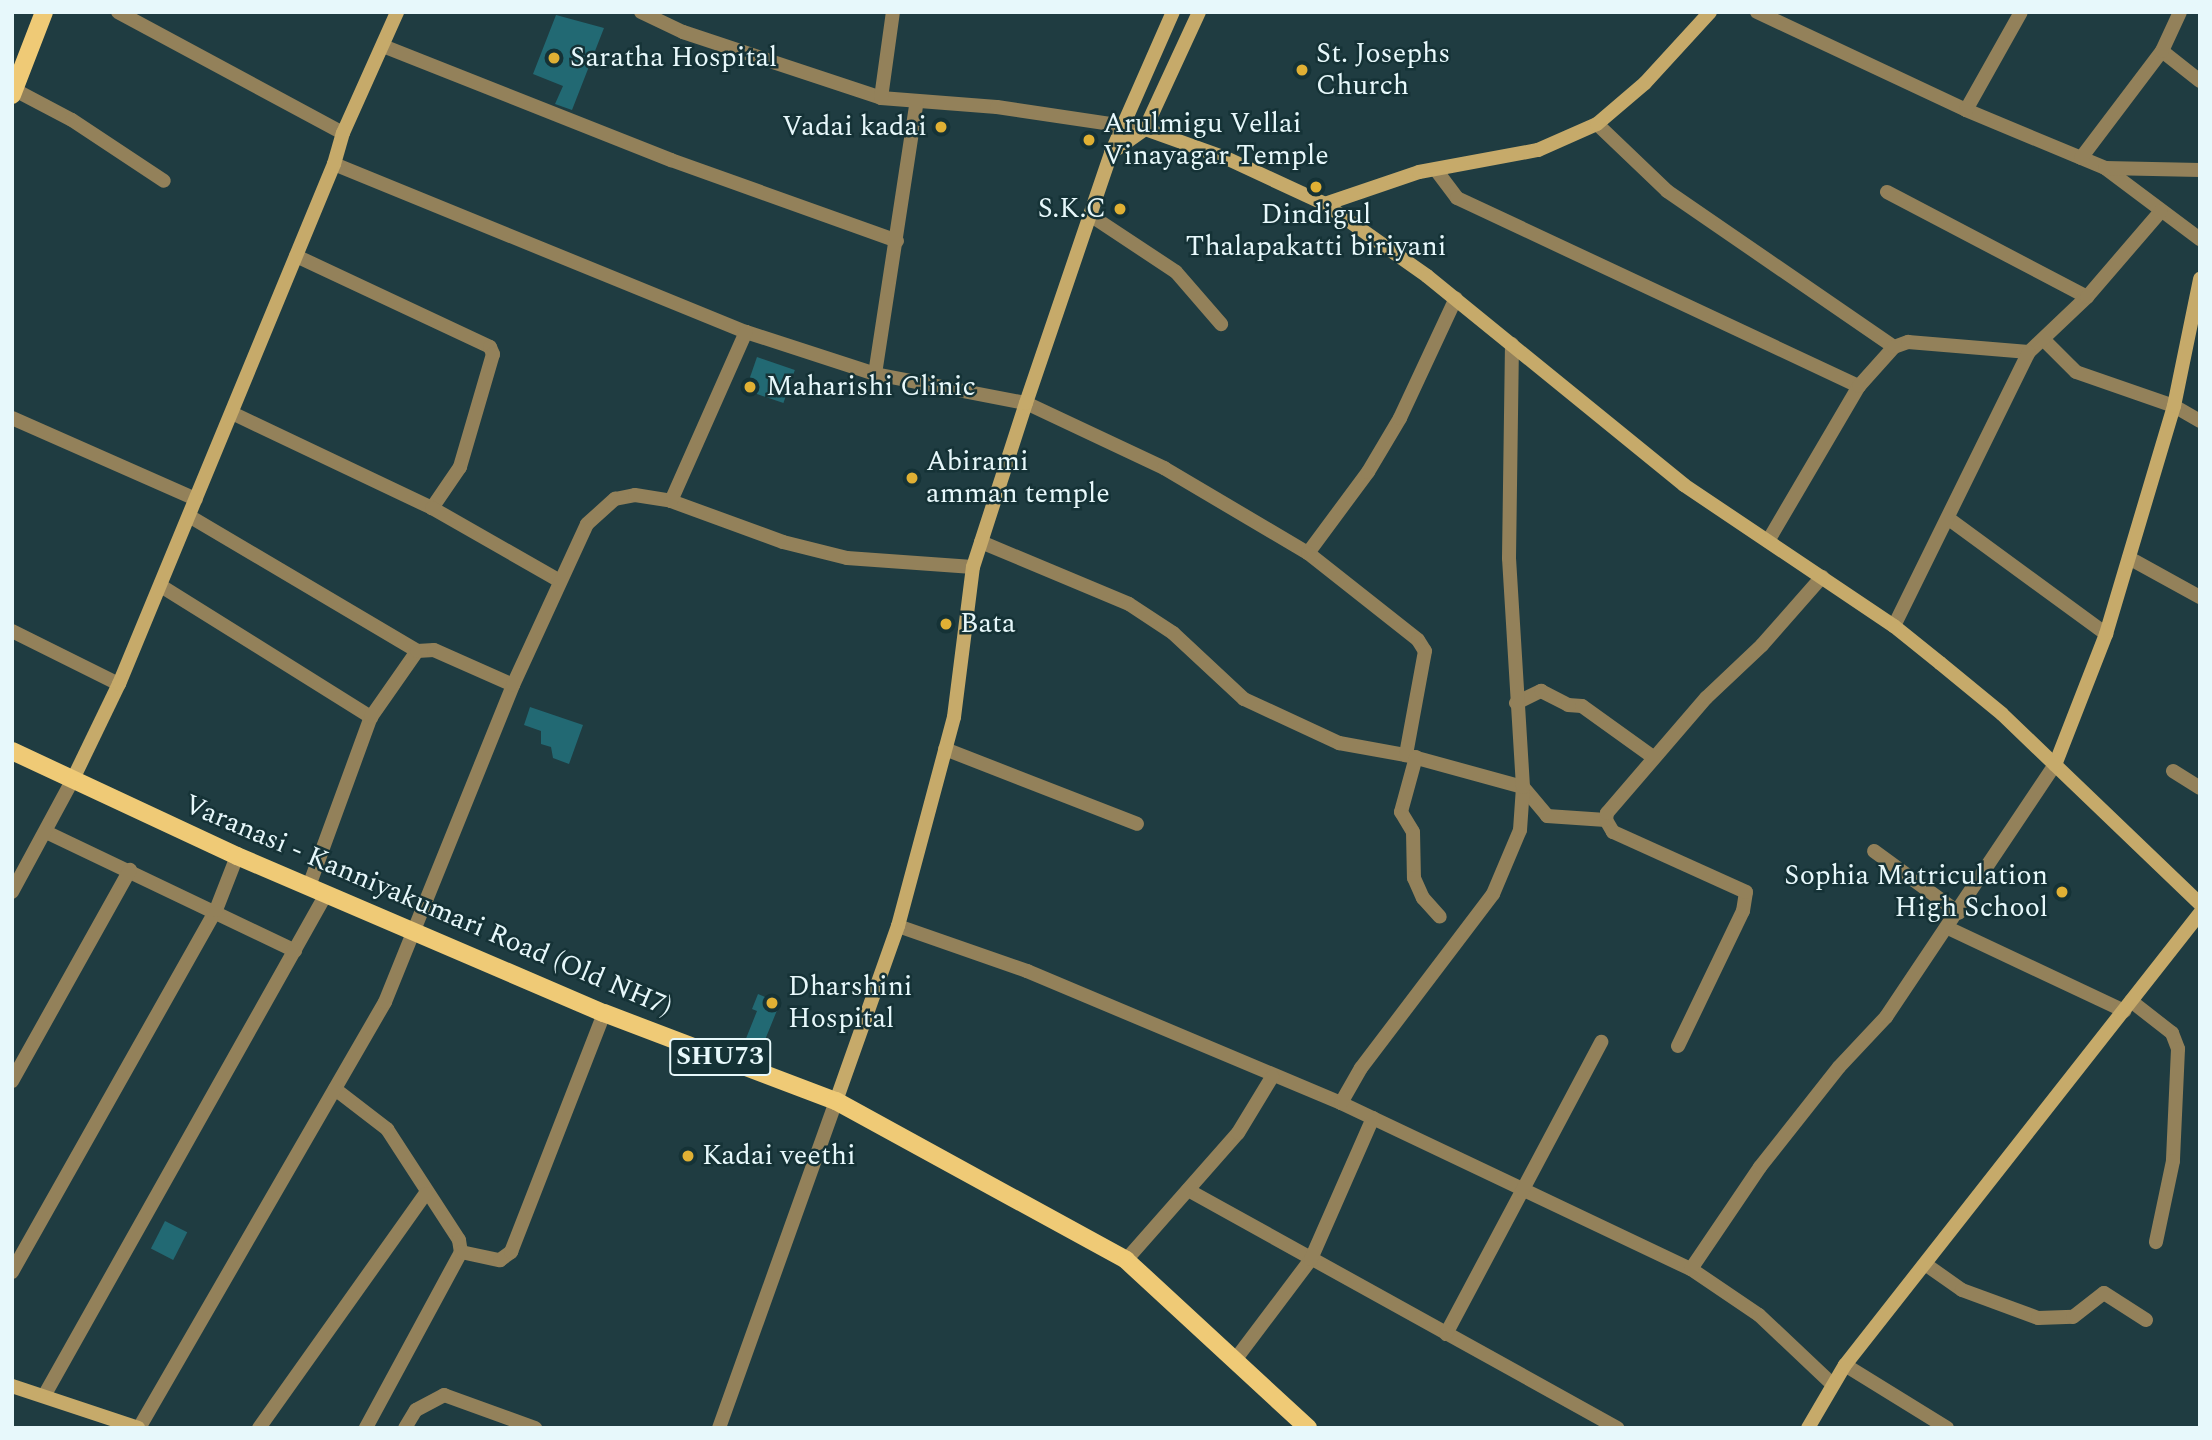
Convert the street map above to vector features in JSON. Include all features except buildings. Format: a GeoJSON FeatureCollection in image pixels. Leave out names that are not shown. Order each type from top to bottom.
{"type":"FeatureCollection","features":[{"type":"Feature","properties":{"kind":"main road"},"geometry":{"type":"LineString","coordinates":[[13,93],[44,12]]}},
{"type":"Feature","properties":{"kind":"main road"},"geometry":{"type":"LineString","coordinates":[[74,779],[161,586],[334,164],[342,133],[397,12]]}},
{"type":"Feature","properties":{"kind":"main road"},"geometry":{"type":"LineString","coordinates":[[836,1101],[898,926],[945,749],[973,567],[1121,122],[1172,12]]}},
{"type":"Feature","properties":{"kind":"main road"},"geometry":{"type":"LineString","coordinates":[[1111,153],[1145,129],[1199,12]]}},
{"type":"Feature","properties":{"kind":"main road"},"geometry":{"type":"LineString","coordinates":[[1325,204],[1436,170],[1538,150],[1597,124],[1646,83],[1710,12]]}},
{"type":"Feature","properties":{"kind":"main road"},"geometry":{"type":"LineString","coordinates":[[1145,129],[1226,159],[1325,204],[1456,298],[1684,485],[1894,626],[2002,714],[2200,904]]}},
{"type":"Feature","properties":{"kind":"main road"},"geometry":{"type":"LineString","coordinates":[[2055,765],[2106,634],[2129,558],[2174,406],[2200,279]]}},
{"type":"Feature","properties":{"kind":"main road","name":"Varanasi - Kanniyakumari Road (Old NH7)"},"geometry":{"type":"LineString","coordinates":[[12,751],[237,856],[415,929],[604,1013],[836,1101],[1126,1260],[1308,1428]]}},
{"type":"Feature","properties":{"kind":"main road"},"geometry":{"type":"LineString","coordinates":[[1808,1428],[1845,1365],[2200,913]]}},
{"type":"Feature","properties":{"kind":"main road"},"geometry":{"type":"LineString","coordinates":[[12,1386],[139,1428]]}},
{"type":"Feature","properties":{"kind":"street"},"geometry":{"type":"LineString","coordinates":[[118,12],[342,133]]}},
{"type":"Feature","properties":{"kind":"street"},"geometry":{"type":"LineString","coordinates":[[642,12],[683,32],[881,98],[1121,122],[1145,129]]}},
{"type":"Feature","properties":{"kind":"street"},"geometry":{"type":"LineString","coordinates":[[881,98],[893,12]]}},
{"type":"Feature","properties":{"kind":"street"},"geometry":{"type":"LineString","coordinates":[[1757,12],[1966,110],[2105,168],[2200,239]]}},
{"type":"Feature","properties":{"kind":"street"},"geometry":{"type":"LineString","coordinates":[[1966,110],[2021,12]]}},
{"type":"Feature","properties":{"kind":"street"},"geometry":{"type":"LineString","coordinates":[[2081,158],[2162,51],[2180,12]]}},
{"type":"Feature","properties":{"kind":"street"},"geometry":{"type":"LineString","coordinates":[[383,46],[671,160],[897,241]]}},
{"type":"Feature","properties":{"kind":"street"},"geometry":{"type":"LineString","coordinates":[[2162,51],[2200,81]]}},
{"type":"Feature","properties":{"kind":"street"},"geometry":{"type":"LineString","coordinates":[[13,93],[72,120],[164,181]]}},
{"type":"Feature","properties":{"kind":"street"},"geometry":{"type":"LineString","coordinates":[[875,374],[917,101]]}},
{"type":"Feature","properties":{"kind":"street"},"geometry":{"type":"LineString","coordinates":[[1597,124],[1667,191],[1894,347]]}},
{"type":"Feature","properties":{"kind":"street"},"geometry":{"type":"LineString","coordinates":[[334,164],[746,332],[875,374],[1026,403],[1164,468],[1308,553],[1419,640],[1424,651],[1401,812],[1413,832],[1415,877],[1423,898],[1440,917]]}},
{"type":"Feature","properties":{"kind":"street"},"geometry":{"type":"LineString","coordinates":[[2105,168],[2200,170]]}},
{"type":"Feature","properties":{"kind":"street"},"geometry":{"type":"LineString","coordinates":[[1436,170],[1457,198],[1859,386]]}},
{"type":"Feature","properties":{"kind":"street"},"geometry":{"type":"LineString","coordinates":[[1887,192],[2087,297]]}},
{"type":"Feature","properties":{"kind":"street"},"geometry":{"type":"LineString","coordinates":[[1894,626],[2029,352],[2087,297],[2161,211]]}},
{"type":"Feature","properties":{"kind":"street"},"geometry":{"type":"LineString","coordinates":[[1090,215],[1176,272],[1222,324]]}},
{"type":"Feature","properties":{"kind":"street"},"geometry":{"type":"LineString","coordinates":[[296,256],[490,347],[493,354],[460,467],[432,508]]}},
{"type":"Feature","properties":{"kind":"street"},"geometry":{"type":"LineString","coordinates":[[1308,553],[1368,472],[1400,418],[1456,298]]}},
{"type":"Feature","properties":{"kind":"street"},"geometry":{"type":"LineString","coordinates":[[671,501],[746,332]]}},
{"type":"Feature","properties":{"kind":"street"},"geometry":{"type":"LineString","coordinates":[[2044,340],[2077,372],[2174,406],[2200,421]]}},
{"type":"Feature","properties":{"kind":"street"},"geometry":{"type":"LineString","coordinates":[[1768,541],[1859,386],[1894,347],[1908,342],[2029,352]]}},
{"type":"Feature","properties":{"kind":"street"},"geometry":{"type":"LineString","coordinates":[[1341,1103],[1362,1068],[1493,894],[1520,830],[1523,787],[1509,558],[1512,344]]}},
{"type":"Feature","properties":{"kind":"street"},"geometry":{"type":"LineString","coordinates":[[232,412],[432,508],[560,581]]}},
{"type":"Feature","properties":{"kind":"street"},"geometry":{"type":"LineString","coordinates":[[12,418],[196,499]]}},
{"type":"Feature","properties":{"kind":"street"},"geometry":{"type":"LineString","coordinates":[[139,1428],[302,1139],[335,1089],[384,1002],[513,685],[587,524],[615,499],[635,495],[671,501],[783,542],[847,558],[973,567]]}},
{"type":"Feature","properties":{"kind":"street"},"geometry":{"type":"LineString","coordinates":[[189,516],[417,651],[434,650],[513,685]]}},
{"type":"Feature","properties":{"kind":"street"},"geometry":{"type":"LineString","coordinates":[[1949,519],[2106,634]]}},
{"type":"Feature","properties":{"kind":"street"},"geometry":{"type":"LineString","coordinates":[[981,542],[1157,620],[1244,699],[1339,743],[1411,756],[1523,787],[1547,816],[1606,820]]}},
{"type":"Feature","properties":{"kind":"street"},"geometry":{"type":"LineString","coordinates":[[2129,558],[2200,597]]}},
{"type":"Feature","properties":{"kind":"street"},"geometry":{"type":"LineString","coordinates":[[1606,820],[1653,757],[1822,577]]}},
{"type":"Feature","properties":{"kind":"street"},"geometry":{"type":"LineString","coordinates":[[161,586],[371,717]]}},
{"type":"Feature","properties":{"kind":"street"},"geometry":{"type":"LineString","coordinates":[[12,631],[119,684]]}},
{"type":"Feature","properties":{"kind":"street"},"geometry":{"type":"LineString","coordinates":[[309,886],[371,717],[417,651]]}},
{"type":"Feature","properties":{"kind":"street"},"geometry":{"type":"LineString","coordinates":[[1516,703],[1541,691],[1568,705],[1583,706],[1653,757]]}},
{"type":"Feature","properties":{"kind":"street"},"geometry":{"type":"LineString","coordinates":[[945,749],[1137,824]]}},
{"type":"Feature","properties":{"kind":"street"},"geometry":{"type":"LineString","coordinates":[[1691,1269],[1760,1167],[1839,1067],[1886,1017],[1959,913],[2055,765]]}},
{"type":"Feature","properties":{"kind":"street"},"geometry":{"type":"LineString","coordinates":[[2173,771],[2200,788]]}},
{"type":"Feature","properties":{"kind":"street"},"geometry":{"type":"LineString","coordinates":[[12,892],[74,779]]}},
{"type":"Feature","properties":{"kind":"street"},"geometry":{"type":"LineString","coordinates":[[1606,820],[1613,832],[1746,892],[1743,911],[1678,1046]]}},
{"type":"Feature","properties":{"kind":"street"},"geometry":{"type":"LineString","coordinates":[[46,832],[216,910],[295,951]]}},
{"type":"Feature","properties":{"kind":"street"},"geometry":{"type":"LineString","coordinates":[[1874,851],[1959,913]]}},
{"type":"Feature","properties":{"kind":"street"},"geometry":{"type":"LineString","coordinates":[[12,1272],[216,910],[237,856]]}},
{"type":"Feature","properties":{"kind":"street"},"geometry":{"type":"LineString","coordinates":[[12,1081],[130,870]]}},
{"type":"Feature","properties":{"kind":"street"},"geometry":{"type":"LineString","coordinates":[[44,1396],[326,894]]}},
{"type":"Feature","properties":{"kind":"street"},"geometry":{"type":"LineString","coordinates":[[898,926],[1027,971],[1272,1077],[1341,1103],[1691,1269],[1759,1315],[1832,1384]]}},
{"type":"Feature","properties":{"kind":"street"},"geometry":{"type":"LineString","coordinates":[[1948,928],[2127,1006],[2172,1034],[2178,1049],[2173,1161],[2156,1242]]}},
{"type":"Feature","properties":{"kind":"street"},"geometry":{"type":"LineString","coordinates":[[461,1252],[500,1260],[511,1252],[604,1013]]}},
{"type":"Feature","properties":{"kind":"street"},"geometry":{"type":"LineString","coordinates":[[1446,1334],[1525,1192],[1579,1078],[1601,1042]]}},
{"type":"Feature","properties":{"kind":"street"},"geometry":{"type":"LineString","coordinates":[[1126,1260],[1238,1133],[1272,1077]]}},
{"type":"Feature","properties":{"kind":"street"},"geometry":{"type":"LineString","coordinates":[[335,1089],[387,1129],[425,1194],[459,1240],[461,1252],[366,1428]]}},
{"type":"Feature","properties":{"kind":"street"},"geometry":{"type":"LineString","coordinates":[[719,1428],[836,1101]]}},
{"type":"Feature","properties":{"kind":"street"},"geometry":{"type":"LineString","coordinates":[[1235,1360],[1311,1259],[1373,1118]]}},
{"type":"Feature","properties":{"kind":"street"},"geometry":{"type":"LineString","coordinates":[[1188,1190],[1617,1428]]}},
{"type":"Feature","properties":{"kind":"street"},"geometry":{"type":"LineString","coordinates":[[259,1428],[425,1194]]}},
{"type":"Feature","properties":{"kind":"street"},"geometry":{"type":"LineString","coordinates":[[1925,1264],[1962,1290],[2039,1318],[2073,1317],[2105,1293],[2146,1320]]}},
{"type":"Feature","properties":{"kind":"street"},"geometry":{"type":"LineString","coordinates":[[1845,1365],[1947,1428]]}},
{"type":"Feature","properties":{"kind":"street"},"geometry":{"type":"LineString","coordinates":[[405,1428],[416,1410],[444,1395],[535,1428]]}},
{"type":"Feature","properties":{"kind":"place","name":"Saratha Hospital"},"geometry":{"type":"Point","coordinates":[554,58]}},
{"type":"Feature","properties":{"kind":"place","name":"St. Josephs Church"},"geometry":{"type":"Point","coordinates":[1302,70]}},
{"type":"Feature","properties":{"kind":"place","name":"Vadai kadai"},"geometry":{"type":"Point","coordinates":[941,127]}},
{"type":"Feature","properties":{"kind":"place","name":"Arulmigu Vellai Vinayagar Temple"},"geometry":{"type":"Point","coordinates":[1089,140]}},
{"type":"Feature","properties":{"kind":"place","name":"Dindigul Thalapakatti biriyani"},"geometry":{"type":"Point","coordinates":[1316,187]}},
{"type":"Feature","properties":{"kind":"place","name":"S.K.C"},"geometry":{"type":"Point","coordinates":[1120,209]}},
{"type":"Feature","properties":{"kind":"place","name":"Maharishi Clinic"},"geometry":{"type":"Point","coordinates":[750,387]}},
{"type":"Feature","properties":{"kind":"place","name":"Abirami amman temple"},"geometry":{"type":"Point","coordinates":[912,478]}},
{"type":"Feature","properties":{"kind":"place","name":"Bata"},"geometry":{"type":"Point","coordinates":[946,624]}},
{"type":"Feature","properties":{"kind":"place","name":"Sophia Matriculation High School"},"geometry":{"type":"Point","coordinates":[2062,892]}},
{"type":"Feature","properties":{"kind":"place","name":"Dharshini Hospital"},"geometry":{"type":"Point","coordinates":[772,1003]}},
{"type":"Feature","properties":{"kind":"place","name":"Kadai veethi"},"geometry":{"type":"Point","coordinates":[688,1156]}}]}
